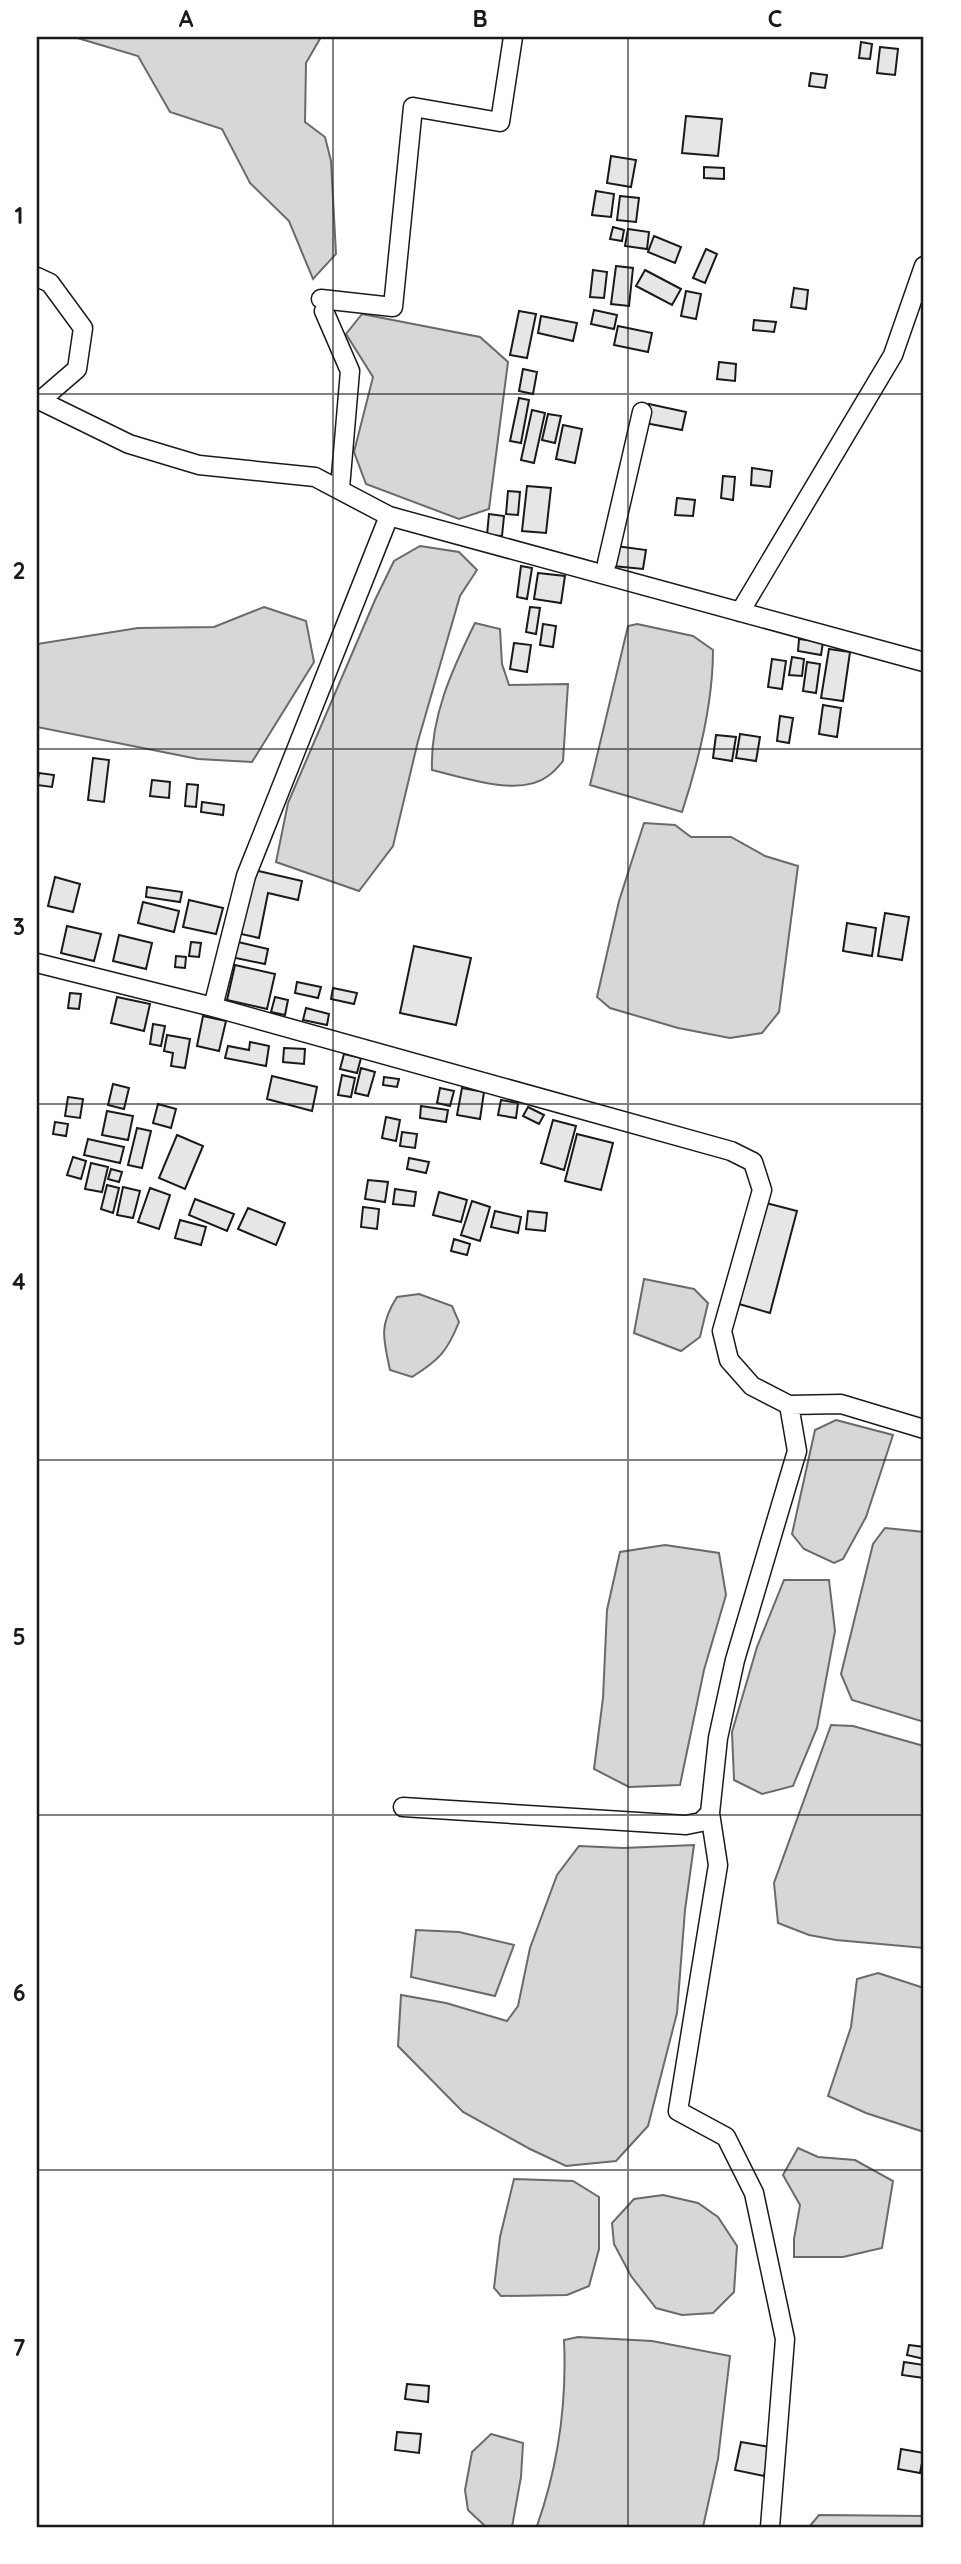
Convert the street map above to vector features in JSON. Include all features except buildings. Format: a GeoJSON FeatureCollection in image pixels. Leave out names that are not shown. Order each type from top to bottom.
{"type":"FeatureCollection","features":[{"type":"Feature","properties":{"kind":"street"},"geometry":{"type":"LineString","coordinates":[[340,488],[350,371],[322,305],[393,307],[413,107],[500,122],[513,37]]}},
{"type":"Feature","properties":{"kind":"street"},"geometry":{"type":"LineString","coordinates":[[740,612],[893,355],[924,266]]}},
{"type":"Feature","properties":{"kind":"street"},"geometry":{"type":"LineString","coordinates":[[37,277],[50,283],[83,328],[77,369],[39,400],[129,444],[199,465],[315,477],[390,516],[924,662]]}},
{"type":"Feature","properties":{"kind":"street"},"geometry":{"type":"LineString","coordinates":[[607,563],[642,412]]}},
{"type":"Feature","properties":{"kind":"street"},"geometry":{"type":"LineString","coordinates":[[213,1007],[246,876],[390,516]]}},
{"type":"Feature","properties":{"kind":"street"},"geometry":{"type":"LineString","coordinates":[[37,963],[213,1007],[731,1151],[753,1162],[762,1190],[722,1331],[729,1360],[752,1386],[789,1405],[841,1404],[924,1429]]}},
{"type":"Feature","properties":{"kind":"street"},"geometry":{"type":"LineString","coordinates":[[770,2527],[785,2339],[754,2193],[726,2137],[678,2111],[718,1865],[710,1813],[718,1738],[735,1660],[797,1451],[789,1405]]}},
{"type":"Feature","properties":{"kind":"street"},"geometry":{"type":"LineString","coordinates":[[403,1807],[686,1825],[701,1822],[710,1813]]}},
{"type":"Feature","properties":{"kind":"shaded area"},"geometry":{"type":"Polygon","coordinates":[[[74,37],[321,37],[306,63],[305,122],[325,137],[331,161],[336,254],[313,279],[289,221],[250,183],[222,129],[170,112],[138,56],[74,37]]]}},
{"type":"Feature","properties":{"kind":"shaded area"},"geometry":{"type":"Polygon","coordinates":[[[362,314],[480,337],[508,362],[489,509],[459,519],[366,484],[354,452],[373,377],[346,334],[362,314]]]}},
{"type":"Feature","properties":{"kind":"shaded area"},"geometry":{"type":"Polygon","coordinates":[[[420,546],[459,552],[477,570],[460,596],[418,741],[393,846],[359,891],[276,862],[288,803],[375,600],[394,561],[420,546]]]}},
{"type":"Feature","properties":{"kind":"shaded area"},"geometry":{"type":"Polygon","coordinates":[[[264,607],[306,621],[314,662],[252,762],[198,759],[37,727],[37,644],[138,628],[214,627],[264,607]]]}},
{"type":"Feature","properties":{"kind":"shaded area"},"geometry":{"type":"Polygon","coordinates":[[[475,623],[500,629],[502,664],[509,685],[568,684],[563,761],[550,774],[536,782],[507,786],[432,770],[435,731],[444,694],[475,623]]]}},
{"type":"Feature","properties":{"kind":"shaded area"},"geometry":{"type":"Polygon","coordinates":[[[637,624],[693,636],[713,650],[711,691],[704,732],[682,812],[590,785],[628,626],[637,624]]]}},
{"type":"Feature","properties":{"kind":"shaded area"},"geometry":{"type":"Polygon","coordinates":[[[644,823],[675,825],[691,837],[731,837],[765,856],[798,866],[779,1012],[762,1033],[730,1038],[678,1028],[610,1008],[597,997],[619,901],[644,823]]]}},
{"type":"Feature","properties":{"kind":"shaded area"},"geometry":{"type":"Polygon","coordinates":[[[644,1279],[694,1289],[708,1303],[700,1337],[681,1351],[634,1333],[644,1279]]]}},
{"type":"Feature","properties":{"kind":"shaded area"},"geometry":{"type":"Polygon","coordinates":[[[419,1294],[452,1306],[459,1322],[441,1354],[412,1377],[390,1370],[384,1332],[387,1316],[397,1297],[419,1294]]]}},
{"type":"Feature","properties":{"kind":"shaded area"},"geometry":{"type":"Polygon","coordinates":[[[836,1420],[893,1435],[866,1517],[843,1559],[834,1563],[804,1549],[792,1534],[815,1430],[836,1420]]]}},
{"type":"Feature","properties":{"kind":"shaded area"},"geometry":{"type":"Polygon","coordinates":[[[885,1528],[924,1532],[924,1722],[852,1700],[841,1674],[873,1544],[885,1528]]]}},
{"type":"Feature","properties":{"kind":"shaded area"},"geometry":{"type":"Polygon","coordinates":[[[665,1545],[719,1553],[726,1595],[704,1670],[680,1785],[629,1787],[594,1769],[603,1698],[607,1610],[620,1552],[665,1545]]]}},
{"type":"Feature","properties":{"kind":"shaded area"},"geometry":{"type":"Polygon","coordinates":[[[784,1580],[829,1580],[835,1631],[817,1728],[793,1786],[762,1794],[734,1780],[732,1732],[757,1647],[784,1580]]]}},
{"type":"Feature","properties":{"kind":"shaded area"},"geometry":{"type":"Polygon","coordinates":[[[831,1725],[853,1726],[924,1746],[924,1948],[836,1940],[809,1935],[778,1923],[774,1883],[831,1725]]]}},
{"type":"Feature","properties":{"kind":"shaded area"},"geometry":{"type":"Polygon","coordinates":[[[694,1845],[685,1910],[677,2013],[648,2126],[616,2161],[566,2166],[530,2149],[463,2112],[398,2046],[401,1995],[446,2003],[507,2021],[518,2006],[530,1948],[557,1875],[579,1846],[623,1848],[694,1845]]]}},
{"type":"Feature","properties":{"kind":"shaded area"},"geometry":{"type":"Polygon","coordinates":[[[416,1930],[459,1932],[514,1945],[495,1996],[411,1977],[416,1930]]]}},
{"type":"Feature","properties":{"kind":"shaded area"},"geometry":{"type":"Polygon","coordinates":[[[878,1973],[924,1988],[924,2132],[866,2113],[828,2096],[851,2027],[857,1979],[878,1973]]]}},
{"type":"Feature","properties":{"kind":"shaded area"},"geometry":{"type":"Polygon","coordinates":[[[798,2148],[818,2157],[855,2160],[893,2181],[882,2248],[843,2257],[794,2257],[800,2205],[783,2175],[798,2148]]]}},
{"type":"Feature","properties":{"kind":"shaded area"},"geometry":{"type":"Polygon","coordinates":[[[514,2179],[573,2181],[599,2197],[599,2249],[589,2286],[567,2295],[501,2296],[494,2288],[500,2237],[514,2179]]]}},
{"type":"Feature","properties":{"kind":"shaded area"},"geometry":{"type":"Polygon","coordinates":[[[663,2195],[698,2203],[718,2217],[737,2246],[734,2292],[713,2313],[682,2315],[656,2308],[631,2276],[614,2244],[612,2223],[634,2199],[663,2195]]]}},
{"type":"Feature","properties":{"kind":"shaded area"},"geometry":{"type":"Polygon","coordinates":[[[578,2337],[652,2341],[730,2356],[718,2459],[703,2527],[537,2526],[560,2434],[564,2340],[578,2337]]]}},
{"type":"Feature","properties":{"kind":"shaded area"},"geometry":{"type":"Polygon","coordinates":[[[491,2434],[523,2443],[521,2477],[512,2527],[486,2527],[468,2510],[465,2490],[472,2452],[491,2434]]]}},
{"type":"Feature","properties":{"kind":"shaded area"},"geometry":{"type":"Polygon","coordinates":[[[819,2515],[924,2516],[924,2527],[809,2527],[819,2515]]]}}]}
